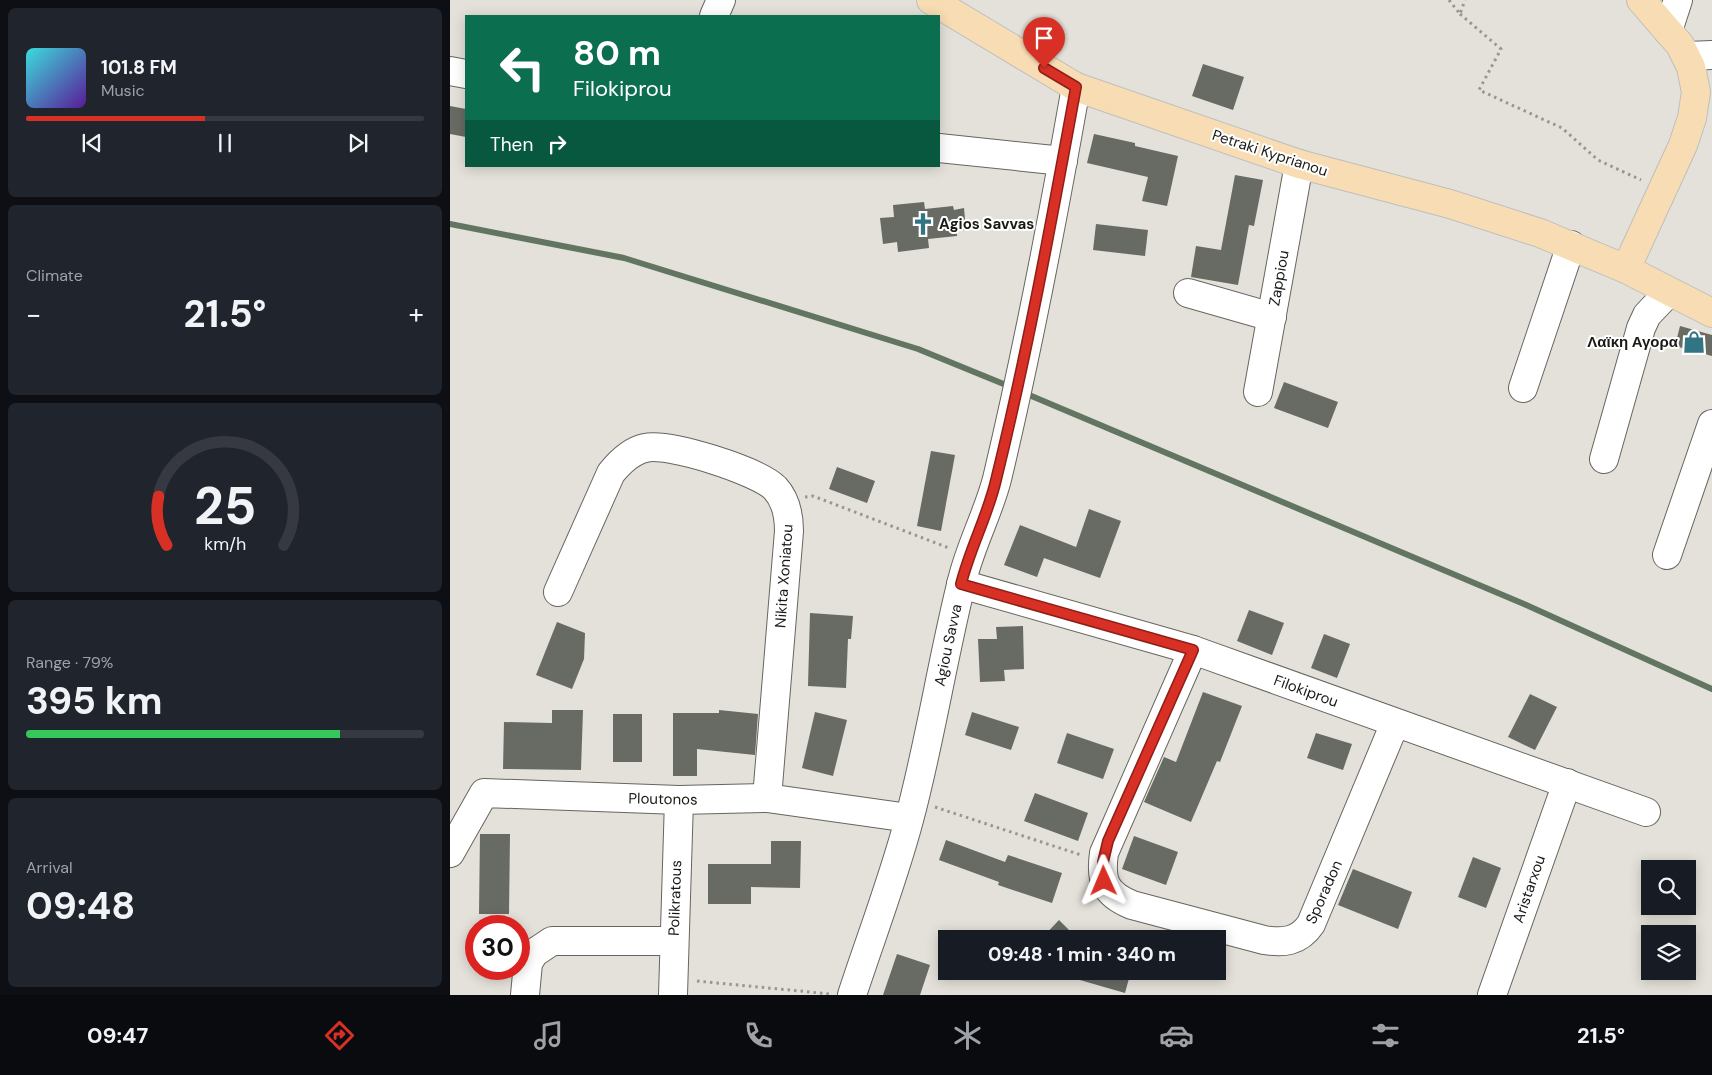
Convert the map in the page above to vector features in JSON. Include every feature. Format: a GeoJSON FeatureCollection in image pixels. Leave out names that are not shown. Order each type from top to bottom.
{"type":"FeatureCollection","features":[{"type":"Feature","properties":{"kind":"main road","name":"Petraki Kyprianou"},"geometry":{"type":"LineString","coordinates":[[931,0],[1076,87],[1299,164],[1450,204],[1571,245],[1626,269],[1668,293],[1712,313]]}},
{"type":"Feature","properties":{"kind":"main road"},"geometry":{"type":"LineString","coordinates":[[1626,269],[1688,131],[1695,102],[1695,80],[1699,55],[1668,31],[1641,0]]}},
{"type":"Feature","properties":{"kind":"street"},"geometry":{"type":"LineString","coordinates":[[714,15],[722,0]]}},
{"type":"Feature","properties":{"kind":"street"},"geometry":{"type":"LineString","coordinates":[[1668,31],[1678,0]]}},
{"type":"Feature","properties":{"kind":"street"},"geometry":{"type":"LineString","coordinates":[[450,71],[465,74]]}},
{"type":"Feature","properties":{"kind":"street","name":"Agiou Savva"},"geometry":{"type":"LineString","coordinates":[[844,995],[889,887],[911,809],[968,556],[996,482],[1036,298],[1076,87]]}},
{"type":"Feature","properties":{"kind":"street"},"geometry":{"type":"LineString","coordinates":[[940,148],[1063,161]]}},
{"type":"Feature","properties":{"kind":"street","name":"Zappiou"},"geometry":{"type":"LineString","coordinates":[[1258,392],[1299,164]]}},
{"type":"Feature","properties":{"kind":"street"},"geometry":{"type":"LineString","coordinates":[[1523,388],[1571,245]]}},
{"type":"Feature","properties":{"kind":"street"},"geometry":{"type":"LineString","coordinates":[[1188,293],[1272,318]]}},
{"type":"Feature","properties":{"kind":"street"},"geometry":{"type":"LineString","coordinates":[[1604,459],[1641,328],[1647,315],[1668,293]]}},
{"type":"Feature","properties":{"kind":"street"},"geometry":{"type":"LineString","coordinates":[[1667,556],[1712,424]]}},
{"type":"Feature","properties":{"kind":"street","name":"Nikita Xoniatou"},"geometry":{"type":"LineString","coordinates":[[558,592],[611,473],[623,460],[636,451],[652,447],[669,448],[751,472],[775,488],[784,502],[789,531],[767,798]]}},
{"type":"Feature","properties":{"kind":"street","name":"Filokiprou"},"geometry":{"type":"LineString","coordinates":[[961,584],[1193,650],[1646,812]]}},
{"type":"Feature","properties":{"kind":"street","name":"Sporadon"},"geometry":{"type":"LineString","coordinates":[[1193,650],[1108,841],[1103,862],[1104,881],[1115,897],[1132,904],[1264,940],[1281,942],[1298,938],[1311,924],[1395,723]]}},
{"type":"Feature","properties":{"kind":"street","name":"Aristarxou"},"geometry":{"type":"LineString","coordinates":[[1492,995],[1567,783]]}},
{"type":"Feature","properties":{"kind":"street","name":"Ploutonos"},"geometry":{"type":"LineString","coordinates":[[450,853],[484,793],[679,800],[767,798],[911,809]]}},
{"type":"Feature","properties":{"kind":"street","name":"Polikratous"},"geometry":{"type":"LineString","coordinates":[[673,987],[679,800]]}},
{"type":"Feature","properties":{"kind":"street"},"geometry":{"type":"LineString","coordinates":[[524,995],[528,963],[534,953],[552,941],[673,941]]}},
{"type":"Feature","properties":{"kind":"path"},"geometry":{"type":"LineString","coordinates":[[1449,0],[1460,14],[1501,49],[1480,90],[1562,128],[1598,160],[1662,190]]}},
{"type":"Feature","properties":{"kind":"path"},"geometry":{"type":"LineString","coordinates":[[1460,14],[1465,0]]}},
{"type":"Feature","properties":{"kind":"path"},"geometry":{"type":"LineString","coordinates":[[784,502],[813,496],[968,556]]}},
{"type":"Feature","properties":{"kind":"path"},"geometry":{"type":"LineString","coordinates":[[911,809],[1103,862]]}},
{"type":"Feature","properties":{"kind":"path"},"geometry":{"type":"LineString","coordinates":[[673,987],[844,995]]}},
{"type":"Feature","properties":{"kind":"building"},"geometry":{"type":"Polygon","coordinates":[[[1203,64],[1244,77],[1233,110],[1192,96],[1203,64]]]}},
{"type":"Feature","properties":{"kind":"building"},"geometry":{"type":"Polygon","coordinates":[[[450,106],[465,109],[465,137],[450,134],[450,106]]]}},
{"type":"Feature","properties":{"kind":"building"},"geometry":{"type":"Polygon","coordinates":[[[1094,134],[1135,143],[1135,146],[1178,156],[1167,206],[1142,201],[1148,177],[1087,163],[1094,134]]]}},
{"type":"Feature","properties":{"kind":"building"},"geometry":{"type":"Polygon","coordinates":[[[1235,175],[1263,180],[1254,226],[1249,225],[1238,285],[1191,277],[1196,246],[1221,250],[1235,175]]]}},
{"type":"Feature","properties":{"kind":"building","name":"Agios Savvas"},"geometry":{"type":"Polygon","coordinates":[[[924,202],[925,209],[953,206],[954,210],[964,208],[966,230],[957,231],[957,236],[928,239],[929,248],[898,252],[897,242],[883,244],[880,218],[894,217],[893,205],[924,202]]]}},
{"type":"Feature","properties":{"kind":"building"},"geometry":{"type":"Polygon","coordinates":[[[1096,224],[1148,230],[1145,256],[1093,250],[1096,224]]]}},
{"type":"Feature","properties":{"kind":"building","name":"Λαϊκη Αγορα"},"geometry":{"type":"Polygon","coordinates":[[[1680,326],[1712,335],[1712,356],[1675,346],[1680,326]]]}},
{"type":"Feature","properties":{"kind":"building"},"geometry":{"type":"Polygon","coordinates":[[[1284,382],[1338,402],[1328,428],[1274,408],[1284,382]]]}},
{"type":"Feature","properties":{"kind":"building"},"geometry":{"type":"Polygon","coordinates":[[[931,451],[955,455],[941,531],[917,526],[931,451]]]}},
{"type":"Feature","properties":{"kind":"building"},"geometry":{"type":"Polygon","coordinates":[[[837,467],[875,481],[867,503],[829,489],[837,467]]]}},
{"type":"Feature","properties":{"kind":"building"},"geometry":{"type":"Polygon","coordinates":[[[1089,509],[1121,521],[1100,578],[1044,558],[1037,577],[1004,565],[1020,525],[1076,547],[1089,509]]]}},
{"type":"Feature","properties":{"kind":"building"},"geometry":{"type":"Polygon","coordinates":[[[1249,610],[1284,623],[1272,655],[1237,641],[1249,610]]]}},
{"type":"Feature","properties":{"kind":"building"},"geometry":{"type":"Polygon","coordinates":[[[810,613],[853,616],[851,639],[848,639],[846,688],[808,686],[810,613]]]}},
{"type":"Feature","properties":{"kind":"building"},"geometry":{"type":"Polygon","coordinates":[[[557,622],[585,633],[584,659],[572,689],[536,675],[557,622]]]}},
{"type":"Feature","properties":{"kind":"building"},"geometry":{"type":"Polygon","coordinates":[[[1023,626],[1024,669],[1004,670],[1005,681],[980,682],[978,639],[997,639],[996,627],[1023,626]]]}},
{"type":"Feature","properties":{"kind":"building"},"geometry":{"type":"Polygon","coordinates":[[[1324,634],[1350,644],[1337,678],[1311,668],[1324,634]]]}},
{"type":"Feature","properties":{"kind":"building"},"geometry":{"type":"Polygon","coordinates":[[[1203,692],[1242,706],[1220,762],[1217,761],[1191,822],[1144,802],[1164,757],[1176,762],[1203,692]]]}},
{"type":"Feature","properties":{"kind":"building"},"geometry":{"type":"Polygon","coordinates":[[[1530,694],[1557,707],[1535,750],[1508,737],[1530,694]]]}},
{"type":"Feature","properties":{"kind":"building"},"geometry":{"type":"Polygon","coordinates":[[[552,710],[583,710],[581,770],[503,769],[504,722],[552,723],[552,710]]]}},
{"type":"Feature","properties":{"kind":"building"},"geometry":{"type":"Polygon","coordinates":[[[719,710],[758,714],[755,755],[697,749],[697,776],[673,776],[673,713],[719,713],[719,710]]]}},
{"type":"Feature","properties":{"kind":"building"},"geometry":{"type":"Polygon","coordinates":[[[815,712],[847,720],[833,776],[802,768],[815,712]]]}},
{"type":"Feature","properties":{"kind":"building"},"geometry":{"type":"Polygon","coordinates":[[[972,712],[1019,727],[1011,750],[965,735],[972,712]]]}},
{"type":"Feature","properties":{"kind":"building"},"geometry":{"type":"Polygon","coordinates":[[[613,714],[642,714],[642,762],[613,762],[613,714]]]}},
{"type":"Feature","properties":{"kind":"building"},"geometry":{"type":"Polygon","coordinates":[[[1067,733],[1114,749],[1103,779],[1057,763],[1067,733]]]}},
{"type":"Feature","properties":{"kind":"building"},"geometry":{"type":"Polygon","coordinates":[[[1316,733],[1352,744],[1343,770],[1307,758],[1316,733]]]}},
{"type":"Feature","properties":{"kind":"building"},"geometry":{"type":"Polygon","coordinates":[[[1035,793],[1088,813],[1078,841],[1024,821],[1035,793]]]}},
{"type":"Feature","properties":{"kind":"building"},"geometry":{"type":"Polygon","coordinates":[[[480,834],[510,834],[509,914],[479,914],[480,834]]]}},
{"type":"Feature","properties":{"kind":"building"},"geometry":{"type":"Polygon","coordinates":[[[1134,836],[1178,852],[1166,885],[1122,869],[1134,836]]]}},
{"type":"Feature","properties":{"kind":"building"},"geometry":{"type":"Polygon","coordinates":[[[946,840],[1005,862],[1008,855],[1062,873],[1052,903],[998,885],[999,882],[939,860],[946,840]]]}},
{"type":"Feature","properties":{"kind":"building"},"geometry":{"type":"Polygon","coordinates":[[[771,841],[801,841],[800,888],[751,887],[751,904],[708,904],[708,864],[771,864],[771,841]]]}},
{"type":"Feature","properties":{"kind":"building"},"geometry":{"type":"Polygon","coordinates":[[[1473,857],[1501,868],[1486,908],[1458,897],[1473,857]]]}},
{"type":"Feature","properties":{"kind":"building"},"geometry":{"type":"Polygon","coordinates":[[[1353,869],[1412,892],[1398,929],[1338,905],[1353,869]]]}},
{"type":"Feature","properties":{"kind":"building"},"geometry":{"type":"Polygon","coordinates":[[[1059,920],[1069,930],[1050,930],[1059,920]]]}},
{"type":"Feature","properties":{"kind":"building"},"geometry":{"type":"Polygon","coordinates":[[[897,954],[930,965],[920,995],[883,995],[897,954]]]}},
{"type":"Feature","properties":{"kind":"building"},"geometry":{"type":"Polygon","coordinates":[[[1080,980],[1129,980],[1125,993],[1080,980]]]}},
{"type":"Feature","properties":{"kind":"waterway"},"geometry":{"type":"LineString","coordinates":[[450,224],[624,258],[918,349],[1011,387]]}},
{"type":"Feature","properties":{"kind":"waterway"},"geometry":{"type":"LineString","coordinates":[[1022,392],[1524,604],[1712,689]]}},
{"type":"Feature","properties":{"kind":"place","name":"Agios Savvas"},"geometry":{"type":"Point","coordinates":[923,224]}},
{"type":"Feature","properties":{"kind":"place","name":"Λαϊκη Αγορα"},"geometry":{"type":"Point","coordinates":[1694,342]}},
{"type":"Feature","properties":{"kind":"route"},"geometry":{"type":"LineString","coordinates":[[1044,68],[1076,87],[1036,298],[996,482],[968,556],[961,584],[1193,650],[1108,841],[1104,853],[1102,872],[1104,881]]}}]}
